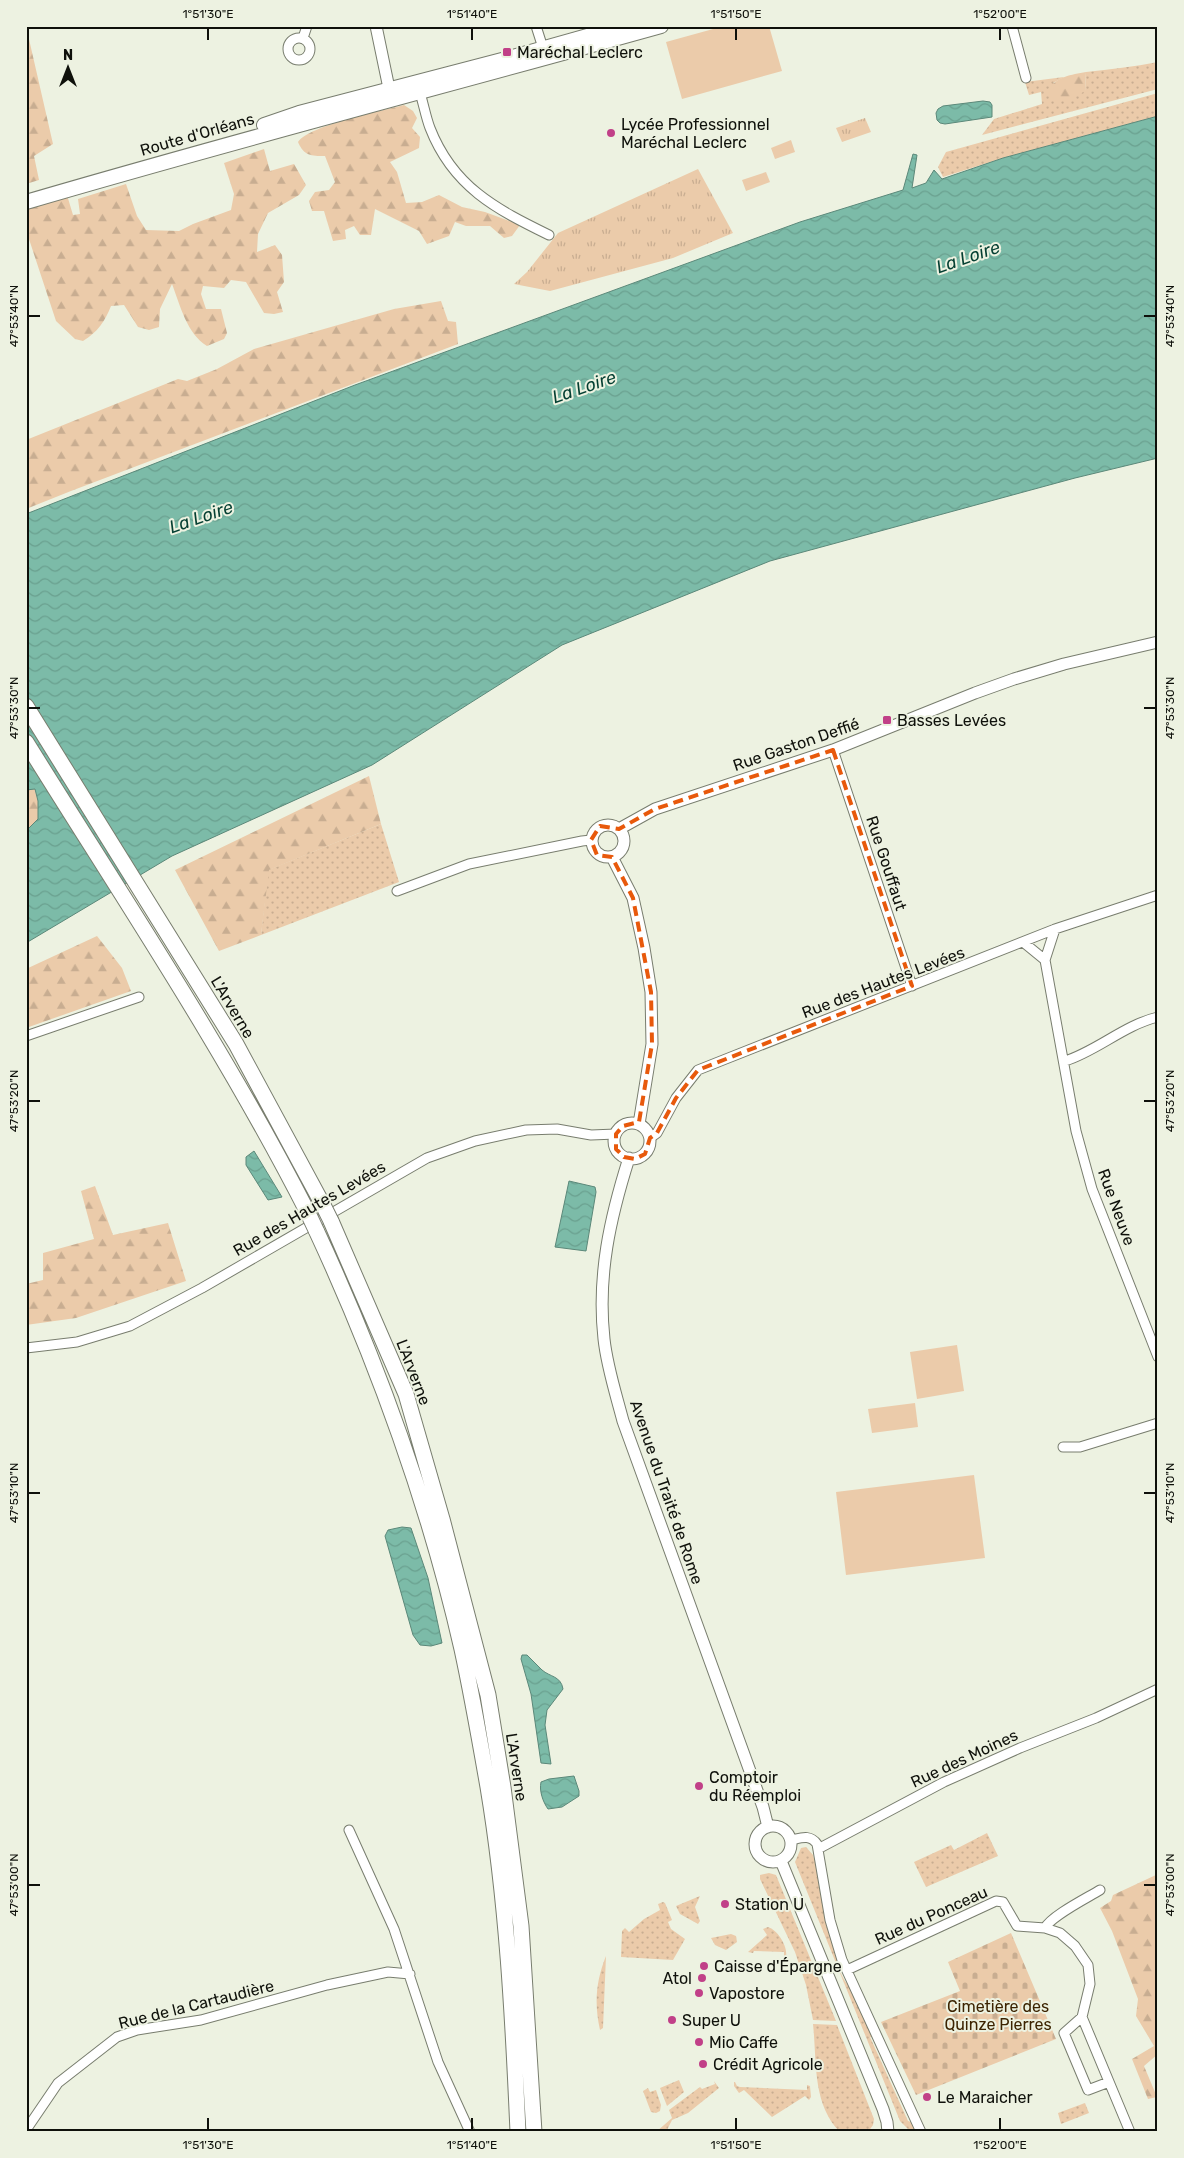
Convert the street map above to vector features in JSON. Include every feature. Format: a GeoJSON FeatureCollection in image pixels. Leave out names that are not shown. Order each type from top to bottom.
{"type":"FeatureCollection","features":[{"type":"Feature","properties":{"kind":"highway","name":"L'Arverne"},"geometry":{"type":"LineString","coordinates":[[26,706],[244,1058],[331,1221],[406,1394],[442,1519],[488,1695],[503,1787],[521,1926],[534,2132]]}},
{"type":"Feature","properties":{"kind":"highway","name":"L'Arverne"},"geometry":{"type":"LineString","coordinates":[[26,742],[236,1079],[308,1213],[343,1291],[385,1395],[428,1523],[462,1649],[488,1789],[506,1927],[518,2132]]}},
{"type":"Feature","properties":{"kind":"main road"},"geometry":{"type":"LineString","coordinates":[[376,26],[383,96],[516,67],[661,26]]}},
{"type":"Feature","properties":{"kind":"main road"},"geometry":{"type":"LineString","coordinates":[[418,87],[436,78],[623,26]]}},
{"type":"Feature","properties":{"kind":"main road","name":"Route d'Orléans"},"geometry":{"type":"LineString","coordinates":[[26,196],[223,139],[299,113],[383,96]]}},
{"type":"Feature","properties":{"kind":"main road","name":"Route d'Orléans"},"geometry":{"type":"LineString","coordinates":[[26,202],[383,96]]}},
{"type":"Feature","properties":{"kind":"main road","name":"Rue Gaston Deffié"},"geometry":{"type":"LineString","coordinates":[[619,829],[655,809],[833,750],[1014,679],[1064,664],[1158,642]]}},
{"type":"Feature","properties":{"kind":"main road"},"geometry":{"type":"LineString","coordinates":[[610,825],[619,829],[623,836],[624,844],[620,852],[612,857],[605,858],[597,854],[592,848],[591,840],[594,832],[600,826],[610,825]]}},
{"type":"Feature","properties":{"kind":"main road"},"geometry":{"type":"LineString","coordinates":[[612,857],[633,898],[651,992],[652,1044],[638,1124]]}},
{"type":"Feature","properties":{"kind":"main road"},"geometry":{"type":"LineString","coordinates":[[638,1124],[646,1129],[650,1138],[649,1149],[645,1154],[634,1159],[629,1158],[616,1149],[616,1134],[622,1126],[638,1124]]}},
{"type":"Feature","properties":{"kind":"main road","name":"Avenue du Traité de Rome"},"geometry":{"type":"LineString","coordinates":[[629,1158],[607,1238],[602,1277],[604,1340],[611,1376],[623,1421],[763,1807],[768,1827]]}},
{"type":"Feature","properties":{"kind":"main road"},"geometry":{"type":"LineString","coordinates":[[768,1827],[782,1828],[791,1840],[789,1854],[781,1861],[767,1861],[757,1852],[756,1839],[762,1830],[768,1827]]}},
{"type":"Feature","properties":{"kind":"main road"},"geometry":{"type":"LineString","coordinates":[[781,1861],[883,2109],[888,2122],[888,2132]]}},
{"type":"Feature","properties":{"kind":"street"},"geometry":{"type":"LineString","coordinates":[[303,38],[307,26]]}},
{"type":"Feature","properties":{"kind":"street"},"geometry":{"type":"LineString","coordinates":[[536,26],[543,48]]}},
{"type":"Feature","properties":{"kind":"street"},"geometry":{"type":"LineString","coordinates":[[1012,26],[1026,78]]}},
{"type":"Feature","properties":{"kind":"street"},"geometry":{"type":"LineString","coordinates":[[418,87],[435,138],[454,169],[472,190],[497,208],[549,235]]}},
{"type":"Feature","properties":{"kind":"street","name":"Rue Gouffaut"},"geometry":{"type":"LineString","coordinates":[[833,750],[912,986]]}},
{"type":"Feature","properties":{"kind":"street"},"geometry":{"type":"LineString","coordinates":[[397,891],[469,864],[582,840],[591,840]]}},
{"type":"Feature","properties":{"kind":"street","name":"Rue des Hautes Levées"},"geometry":{"type":"LineString","coordinates":[[650,1138],[657,1133],[676,1098],[698,1070],[1055,929],[1158,895]]}},
{"type":"Feature","properties":{"kind":"street"},"geometry":{"type":"LineString","coordinates":[[1023,942],[1045,960],[1055,929]]}},
{"type":"Feature","properties":{"kind":"street","name":"Rue Neuve"},"geometry":{"type":"LineString","coordinates":[[1045,960],[1076,1131],[1092,1189],[1157,1354]]}},
{"type":"Feature","properties":{"kind":"street"},"geometry":{"type":"LineString","coordinates":[[26,1036],[139,997]]}},
{"type":"Feature","properties":{"kind":"street"},"geometry":{"type":"LineString","coordinates":[[1065,1062],[1158,1017]]}},
{"type":"Feature","properties":{"kind":"street","name":"Rue des Hautes Levées"},"geometry":{"type":"LineString","coordinates":[[26,1348],[77,1342],[130,1326],[202,1288],[427,1158],[475,1140],[526,1130],[556,1129],[591,1136],[616,1134]]}},
{"type":"Feature","properties":{"kind":"street"},"geometry":{"type":"LineString","coordinates":[[1063,1447],[1080,1447],[1158,1423]]}},
{"type":"Feature","properties":{"kind":"street","name":"Rue des Moines"},"geometry":{"type":"LineString","coordinates":[[819,1850],[944,1782],[1020,1748],[1096,1718],[1158,1689]]}},
{"type":"Feature","properties":{"kind":"street"},"geometry":{"type":"LineString","coordinates":[[349,1830],[394,1929],[438,2062],[470,2132]]}},
{"type":"Feature","properties":{"kind":"street"},"geometry":{"type":"LineString","coordinates":[[791,1840],[801,1837],[815,1840],[819,1850],[830,1920],[847,1970],[921,2132]]}},
{"type":"Feature","properties":{"kind":"street"},"geometry":{"type":"LineString","coordinates":[[1046,1928],[1055,1919],[1100,1890]]}},
{"type":"Feature","properties":{"kind":"street","name":"Rue du Ponceau"},"geometry":{"type":"LineString","coordinates":[[847,1970],[996,1901],[1006,1904],[1017,1926],[1046,1928],[1068,1938],[1088,1965],[1090,1984],[1082,2017]]}},
{"type":"Feature","properties":{"kind":"street","name":"Rue de la Cartaudière"},"geometry":{"type":"LineString","coordinates":[[26,2130],[58,2083],[117,2037],[137,2030],[201,2020],[299,1994],[327,1984],[388,1972],[410,1974]]}},
{"type":"Feature","properties":{"kind":"street"},"geometry":{"type":"LineString","coordinates":[[1109,2082],[1088,2090],[1064,2033],[1082,2017],[1130,2132]]}},
{"type":"Feature","properties":{"kind":"highlighted area"},"geometry":{"type":"Polygon","coordinates":[[[833,750],[912,986],[698,1070],[676,1098],[657,1133],[650,1138],[645,1154],[635,1159],[624,1157],[616,1149],[616,1134],[623,1126],[639,1122],[652,1044],[651,992],[633,898],[612,857],[597,855],[591,840],[600,826],[619,829],[655,809],[833,750]]]}},
{"type":"Feature","properties":{"kind":"green space"},"geometry":{"type":"Polygon","coordinates":[[[26,26],[53,144],[34,156],[39,180],[26,184],[26,26]]]}},
{"type":"Feature","properties":{"kind":"green space"},"geometry":{"type":"Polygon","coordinates":[[[724,26],[769,26],[782,71],[682,99],[666,42],[724,26]]]}},
{"type":"Feature","properties":{"kind":"green space"},"geometry":{"type":"Polygon","coordinates":[[[1158,62],[1158,89],[982,135],[994,119],[1042,104],[1041,92],[1029,95],[1025,82],[1064,77],[1053,83],[1085,91],[1086,72],[1158,62]]]}},
{"type":"Feature","properties":{"kind":"green space"},"geometry":{"type":"Polygon","coordinates":[[[1086,72],[1085,91],[1071,99],[1053,100],[1048,90],[1052,85],[1065,77],[1086,72]]]}},
{"type":"Feature","properties":{"kind":"green space"},"geometry":{"type":"Polygon","coordinates":[[[1158,93],[1158,116],[1003,158],[943,177],[938,167],[946,152],[1158,93]]]}},
{"type":"Feature","properties":{"kind":"green space"},"geometry":{"type":"Polygon","coordinates":[[[404,105],[413,111],[417,118],[412,128],[420,137],[419,148],[390,162],[397,172],[406,203],[422,202],[439,195],[462,207],[485,212],[520,225],[512,236],[504,238],[490,226],[466,226],[455,222],[449,236],[427,244],[419,231],[375,209],[371,235],[360,235],[354,226],[345,230],[346,239],[333,241],[324,211],[312,211],[309,201],[315,192],[329,190],[335,182],[325,156],[305,153],[298,142],[305,136],[331,124],[404,105]]]}},
{"type":"Feature","properties":{"kind":"green space"},"geometry":{"type":"Polygon","coordinates":[[[865,118],[871,132],[842,142],[836,128],[865,118]]]}},
{"type":"Feature","properties":{"kind":"green space"},"geometry":{"type":"Polygon","coordinates":[[[791,140],[795,152],[775,159],[771,148],[791,140]]]}},
{"type":"Feature","properties":{"kind":"green space"},"geometry":{"type":"Polygon","coordinates":[[[264,149],[270,171],[294,164],[306,185],[299,195],[268,213],[258,234],[257,252],[275,245],[282,255],[284,282],[277,292],[283,312],[274,314],[264,313],[246,282],[231,280],[224,288],[203,286],[201,294],[206,309],[221,309],[227,333],[224,339],[207,346],[200,341],[189,327],[172,284],[160,309],[159,327],[149,330],[138,327],[124,305],[111,306],[100,326],[83,341],[75,339],[56,321],[27,233],[26,208],[67,195],[73,215],[80,214],[78,199],[126,184],[137,216],[146,230],[179,231],[231,210],[234,194],[224,163],[264,149]]]}},
{"type":"Feature","properties":{"kind":"green space"},"geometry":{"type":"Polygon","coordinates":[[[698,169],[733,233],[673,258],[550,291],[514,284],[527,272],[558,233],[698,169]]]}},
{"type":"Feature","properties":{"kind":"green space"},"geometry":{"type":"Polygon","coordinates":[[[766,172],[770,182],[746,191],[742,180],[766,172]]]}},
{"type":"Feature","properties":{"kind":"green space"},"geometry":{"type":"Polygon","coordinates":[[[441,301],[448,321],[456,322],[458,344],[26,509],[26,440],[178,379],[187,381],[217,369],[254,349],[394,309],[441,301]]]}},
{"type":"Feature","properties":{"kind":"green space"},"geometry":{"type":"Polygon","coordinates":[[[369,776],[381,824],[269,870],[261,935],[219,951],[175,870],[369,776]]]}},
{"type":"Feature","properties":{"kind":"green space"},"geometry":{"type":"Polygon","coordinates":[[[28,788],[35,789],[38,801],[38,819],[26,831],[26,790],[28,788]]]}},
{"type":"Feature","properties":{"kind":"green space"},"geometry":{"type":"Polygon","coordinates":[[[381,824],[399,882],[261,935],[268,870],[381,824]]]}},
{"type":"Feature","properties":{"kind":"green space"},"geometry":{"type":"Polygon","coordinates":[[[97,936],[122,968],[131,991],[26,1028],[26,969],[97,936]]]}},
{"type":"Feature","properties":{"kind":"green space"},"geometry":{"type":"Polygon","coordinates":[[[95,1186],[113,1235],[168,1223],[186,1281],[76,1318],[26,1325],[26,1284],[43,1280],[43,1253],[94,1239],[81,1191],[95,1186]]]}},
{"type":"Feature","properties":{"kind":"green space"},"geometry":{"type":"Polygon","coordinates":[[[957,1345],[964,1391],[917,1399],[910,1352],[957,1345]]]}},
{"type":"Feature","properties":{"kind":"green space"},"geometry":{"type":"Polygon","coordinates":[[[915,1403],[918,1427],[872,1433],[868,1409],[915,1403]]]}},
{"type":"Feature","properties":{"kind":"green space"},"geometry":{"type":"Polygon","coordinates":[[[974,1475],[985,1558],[846,1575],[836,1492],[974,1475]]]}},
{"type":"Feature","properties":{"kind":"green space"},"geometry":{"type":"Polygon","coordinates":[[[987,1833],[998,1856],[926,1887],[914,1862],[951,1845],[954,1850],[987,1833]]]}},
{"type":"Feature","properties":{"kind":"green space"},"geometry":{"type":"Polygon","coordinates":[[[806,1847],[814,1859],[817,1859],[839,1959],[840,1972],[853,1990],[876,2038],[870,2037],[908,2121],[915,2123],[917,2132],[911,2132],[900,2121],[795,1862],[801,1848],[806,1847]]]}},
{"type":"Feature","properties":{"kind":"green space"},"geometry":{"type":"Polygon","coordinates":[[[769,1873],[776,1875],[836,2021],[813,2020],[806,1985],[795,1952],[760,1879],[760,1875],[769,1873]]]}},
{"type":"Feature","properties":{"kind":"green space"},"geometry":{"type":"Polygon","coordinates":[[[1158,1874],[1158,2054],[1144,2066],[1157,2097],[1148,2099],[1132,2059],[1154,2046],[1136,2016],[1138,1999],[1112,1931],[1100,1908],[1111,1901],[1113,1895],[1158,1874]]]}},
{"type":"Feature","properties":{"kind":"green space"},"geometry":{"type":"Polygon","coordinates":[[[700,1896],[695,1907],[700,1921],[698,1924],[680,1914],[676,1906],[700,1896]]]}},
{"type":"Feature","properties":{"kind":"green space"},"geometry":{"type":"Polygon","coordinates":[[[663,1902],[672,1920],[668,1922],[671,1929],[685,1939],[673,1960],[621,1957],[622,1931],[625,1928],[629,1932],[644,1919],[660,1910],[658,1904],[663,1902]]]}},
{"type":"Feature","properties":{"kind":"green space"},"geometry":{"type":"Polygon","coordinates":[[[768,1927],[781,1939],[786,1956],[784,1957],[784,1952],[748,1952],[767,1935],[763,1929],[768,1927]]]}},
{"type":"Feature","properties":{"kind":"green space","name":"Cimetière des Quinze Pierres"},"geometry":{"type":"Polygon","coordinates":[[[1011,1933],[1056,2039],[916,2095],[881,2022],[960,1991],[948,1962],[1011,1933]]]}},
{"type":"Feature","properties":{"kind":"green space"},"geometry":{"type":"Polygon","coordinates":[[[731,1934],[736,1936],[737,1942],[726,1950],[715,1945],[711,1938],[731,1934]]]}},
{"type":"Feature","properties":{"kind":"green space"},"geometry":{"type":"Polygon","coordinates":[[[606,1956],[603,2028],[600,2030],[597,1992],[606,1956]]]}},
{"type":"Feature","properties":{"kind":"green space"},"geometry":{"type":"Polygon","coordinates":[[[813,2024],[837,2025],[874,2119],[873,2125],[868,2132],[840,2132],[831,2121],[820,2095],[813,2024]]]}},
{"type":"Feature","properties":{"kind":"green space"},"geometry":{"type":"Polygon","coordinates":[[[679,2080],[684,2092],[667,2106],[660,2088],[679,2080]]]}},
{"type":"Feature","properties":{"kind":"green space"},"geometry":{"type":"Polygon","coordinates":[[[714,2081],[719,2088],[688,2113],[672,2120],[666,2132],[656,2132],[672,2118],[669,2110],[700,2087],[702,2089],[715,2084],[714,2081]]]}},
{"type":"Feature","properties":{"kind":"green space"},"geometry":{"type":"Polygon","coordinates":[[[734,2082],[740,2087],[807,2090],[807,2085],[810,2086],[811,2097],[809,2100],[805,2096],[772,2117],[744,2090],[739,2093],[734,2086],[734,2082]]]}},
{"type":"Feature","properties":{"kind":"green space"},"geometry":{"type":"Polygon","coordinates":[[[648,2088],[650,2092],[656,2090],[661,2105],[660,2111],[656,2113],[651,2112],[643,2091],[648,2088]]]}},
{"type":"Feature","properties":{"kind":"green space"},"geometry":{"type":"Polygon","coordinates":[[[1085,2103],[1089,2113],[1061,2124],[1058,2113],[1085,2103]]]}},
{"type":"Feature","properties":{"kind":"water"},"geometry":{"type":"Polygon","coordinates":[[[983,101],[990,102],[992,105],[992,117],[945,124],[937,120],[936,113],[943,106],[983,101]]]}},
{"type":"Feature","properties":{"kind":"water","name":"La Loire"},"geometry":{"type":"Polygon","coordinates":[[[1158,116],[1158,458],[1075,478],[770,561],[562,645],[372,765],[172,856],[26,943],[26,831],[38,819],[38,801],[35,789],[26,790],[26,514],[355,385],[800,222],[903,190],[913,154],[917,155],[912,188],[926,183],[934,170],[942,179],[1003,158],[1158,116]]]}},
{"type":"Feature","properties":{"kind":"water"},"geometry":{"type":"Polygon","coordinates":[[[254,1151],[282,1197],[268,1200],[246,1165],[246,1157],[254,1151]]]}},
{"type":"Feature","properties":{"kind":"water"},"geometry":{"type":"Polygon","coordinates":[[[569,1181],[595,1187],[596,1192],[586,1251],[555,1247],[569,1181]]]}},
{"type":"Feature","properties":{"kind":"water"},"geometry":{"type":"Polygon","coordinates":[[[402,1527],[411,1528],[428,1578],[442,1643],[431,1646],[420,1645],[413,1635],[385,1536],[388,1530],[402,1527]]]}},
{"type":"Feature","properties":{"kind":"water"},"geometry":{"type":"Polygon","coordinates":[[[522,1655],[527,1655],[542,1670],[558,1679],[562,1685],[563,1689],[547,1710],[545,1725],[551,1764],[541,1763],[531,1694],[521,1659],[522,1655]]]}},
{"type":"Feature","properties":{"kind":"water"},"geometry":{"type":"Polygon","coordinates":[[[574,1776],[579,1796],[562,1807],[548,1809],[542,1796],[541,1782],[549,1779],[574,1776]]]}},
{"type":"Feature","properties":{"kind":"place","name":"Maréchal Leclerc"},"geometry":{"type":"Point","coordinates":[507,52]}},
{"type":"Feature","properties":{"kind":"place","name":"Lycée Professionnel Maréchal Leclerc"},"geometry":{"type":"Point","coordinates":[611,133]}},
{"type":"Feature","properties":{"kind":"place","name":"Basses Levées"},"geometry":{"type":"Point","coordinates":[887,720]}},
{"type":"Feature","properties":{"kind":"place","name":"Comptoir du Réemploi"},"geometry":{"type":"Point","coordinates":[699,1786]}},
{"type":"Feature","properties":{"kind":"place","name":"Station U"},"geometry":{"type":"Point","coordinates":[725,1904]}},
{"type":"Feature","properties":{"kind":"place","name":"Caisse d'Épargne"},"geometry":{"type":"Point","coordinates":[704,1966]}},
{"type":"Feature","properties":{"kind":"place","name":"Atol"},"geometry":{"type":"Point","coordinates":[702,1978]}},
{"type":"Feature","properties":{"kind":"place","name":"Vapostore"},"geometry":{"type":"Point","coordinates":[699,1993]}},
{"type":"Feature","properties":{"kind":"place","name":"Super U"},"geometry":{"type":"Point","coordinates":[672,2020]}},
{"type":"Feature","properties":{"kind":"place","name":"Mio Caffe"},"geometry":{"type":"Point","coordinates":[699,2042]}},
{"type":"Feature","properties":{"kind":"place","name":"Crédit Agricole"},"geometry":{"type":"Point","coordinates":[703,2064]}},
{"type":"Feature","properties":{"kind":"place","name":"Le Maraicher"},"geometry":{"type":"Point","coordinates":[927,2097]}}]}
